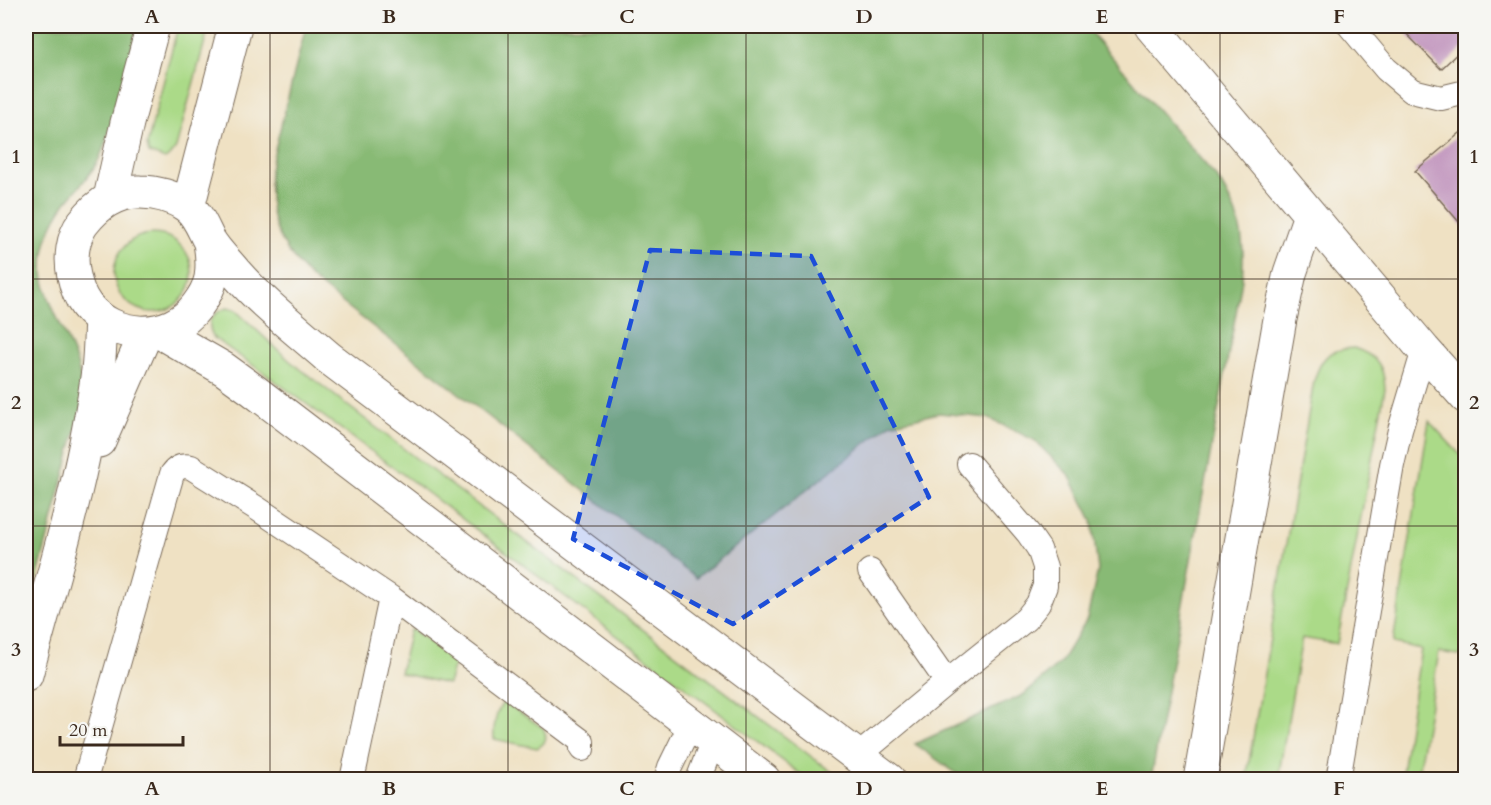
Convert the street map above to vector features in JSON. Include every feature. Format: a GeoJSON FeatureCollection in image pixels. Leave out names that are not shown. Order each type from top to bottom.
{"type":"FeatureCollection","features":[{"type":"Feature","properties":{"kind":"street"},"geometry":{"type":"LineString","coordinates":[[110,198],[153,26]]}},
{"type":"Feature","properties":{"kind":"street"},"geometry":{"type":"LineString","coordinates":[[189,207],[235,26]]}},
{"type":"Feature","properties":{"kind":"street"},"geometry":{"type":"LineString","coordinates":[[1151,26],[1466,397]]}},
{"type":"Feature","properties":{"kind":"street"},"geometry":{"type":"LineString","coordinates":[[131,192],[153,192],[189,207],[203,226],[210,242],[213,261],[210,280],[203,298],[192,313],[176,324],[152,332],[122,330],[101,319],[86,305],[76,286],[72,267],[73,246],[81,226],[93,210],[110,198],[131,192]]}},
{"type":"Feature","properties":{"kind":"street"},"geometry":{"type":"LineString","coordinates":[[1200,780],[1280,319],[1290,273],[1310,214]]}},
{"type":"Feature","properties":{"kind":"street"},"geometry":{"type":"LineString","coordinates":[[210,242],[251,290],[329,358],[890,780]]}},
{"type":"Feature","properties":{"kind":"street"},"geometry":{"type":"LineString","coordinates":[[26,675],[75,492],[89,428],[98,368],[101,319]]}},
{"type":"Feature","properties":{"kind":"street"},"geometry":{"type":"LineString","coordinates":[[75,492],[152,332]]}},
{"type":"Feature","properties":{"kind":"street"},"geometry":{"type":"LineString","coordinates":[[152,332],[224,369],[253,390],[764,780]]}},
{"type":"Feature","properties":{"kind":"lane"},"geometry":{"type":"LineString","coordinates":[[1350,26],[1386,69],[1412,91],[1441,98],[1466,92]]}},
{"type":"Feature","properties":{"kind":"lane"},"geometry":{"type":"LineString","coordinates":[[1338,780],[1392,465],[1424,350]]}},
{"type":"Feature","properties":{"kind":"lane"},"geometry":{"type":"LineString","coordinates":[[858,756],[1026,619],[1038,604],[1045,586],[1045,567],[1039,549],[969,464]]}},
{"type":"Feature","properties":{"kind":"lane"},"geometry":{"type":"LineString","coordinates":[[85,780],[171,474],[176,468],[184,466],[191,467],[266,514],[391,598],[580,740],[582,749]]}},
{"type":"Feature","properties":{"kind":"lane"},"geometry":{"type":"LineString","coordinates":[[870,571],[947,682]]}},
{"type":"Feature","properties":{"kind":"lane"},"geometry":{"type":"LineString","coordinates":[[352,780],[391,598]]}},
{"type":"Feature","properties":{"kind":"lane"},"geometry":{"type":"LineString","coordinates":[[666,780],[670,767],[702,732]]}},
{"type":"Feature","properties":{"kind":"lane"},"geometry":{"type":"LineString","coordinates":[[698,780],[702,732]]}},
{"type":"Feature","properties":{"kind":"highlighted area"},"geometry":{"type":"Polygon","coordinates":[[[650,250],[811,256],[929,497],[733,624],[573,539],[650,250]]]}},
{"type":"Feature","properties":{"kind":"green space"},"geometry":{"type":"Polygon","coordinates":[[[26,26],[138,26],[101,154],[84,182],[57,216],[49,233],[45,250],[44,280],[51,304],[78,367],[82,407],[26,621],[26,26]]]}},
{"type":"Feature","properties":{"kind":"green space"},"geometry":{"type":"Polygon","coordinates":[[[178,26],[209,26],[176,148],[165,159],[149,153],[147,145],[178,26]]]}},
{"type":"Feature","properties":{"kind":"green space"},"geometry":{"type":"Polygon","coordinates":[[[306,26],[1085,26],[1218,179],[1232,204],[1242,239],[1242,280],[1151,779],[964,779],[915,744],[1023,695],[1061,662],[1087,619],[1098,570],[1092,520],[1069,475],[1034,440],[988,418],[939,413],[890,424],[696,578],[312,279],[290,254],[283,242],[277,230],[270,202],[270,169],[306,26]]]}},
{"type":"Feature","properties":{"kind":"green space"},"geometry":{"type":"Polygon","coordinates":[[[153,234],[168,237],[181,245],[189,258],[192,273],[189,288],[181,301],[168,309],[153,312],[138,309],[125,301],[117,288],[114,273],[117,258],[125,245],[138,237],[153,234]]]}},
{"type":"Feature","properties":{"kind":"green space"},"geometry":{"type":"Polygon","coordinates":[[[227,308],[235,310],[290,361],[426,466],[841,779],[807,779],[412,481],[214,338],[210,328],[211,319],[227,308]]]}},
{"type":"Feature","properties":{"kind":"green space"},"geometry":{"type":"Polygon","coordinates":[[[1354,348],[1368,354],[1378,362],[1383,374],[1385,389],[1337,644],[1302,638],[1278,779],[1246,779],[1314,381],[1327,356],[1338,350],[1354,348]]]}},
{"type":"Feature","properties":{"kind":"green space"},"geometry":{"type":"Polygon","coordinates":[[[1429,421],[1465,460],[1465,656],[1439,652],[1417,779],[1401,779],[1421,649],[1393,643],[1429,421]]]}},
{"type":"Feature","properties":{"kind":"green space"},"geometry":{"type":"Polygon","coordinates":[[[410,630],[453,659],[454,664],[448,684],[400,673],[410,630]]]}},
{"type":"Feature","properties":{"kind":"green space"},"geometry":{"type":"Polygon","coordinates":[[[504,702],[543,728],[546,737],[542,744],[537,748],[494,739],[496,719],[504,702]]]}},
{"type":"Feature","properties":{"kind":"building"},"geometry":{"type":"Polygon","coordinates":[[[1399,26],[1466,26],[1466,45],[1441,69],[1399,26]]]}},
{"type":"Feature","properties":{"kind":"building"},"geometry":{"type":"Polygon","coordinates":[[[1466,128],[1466,230],[1415,171],[1466,128]]]}}]}
